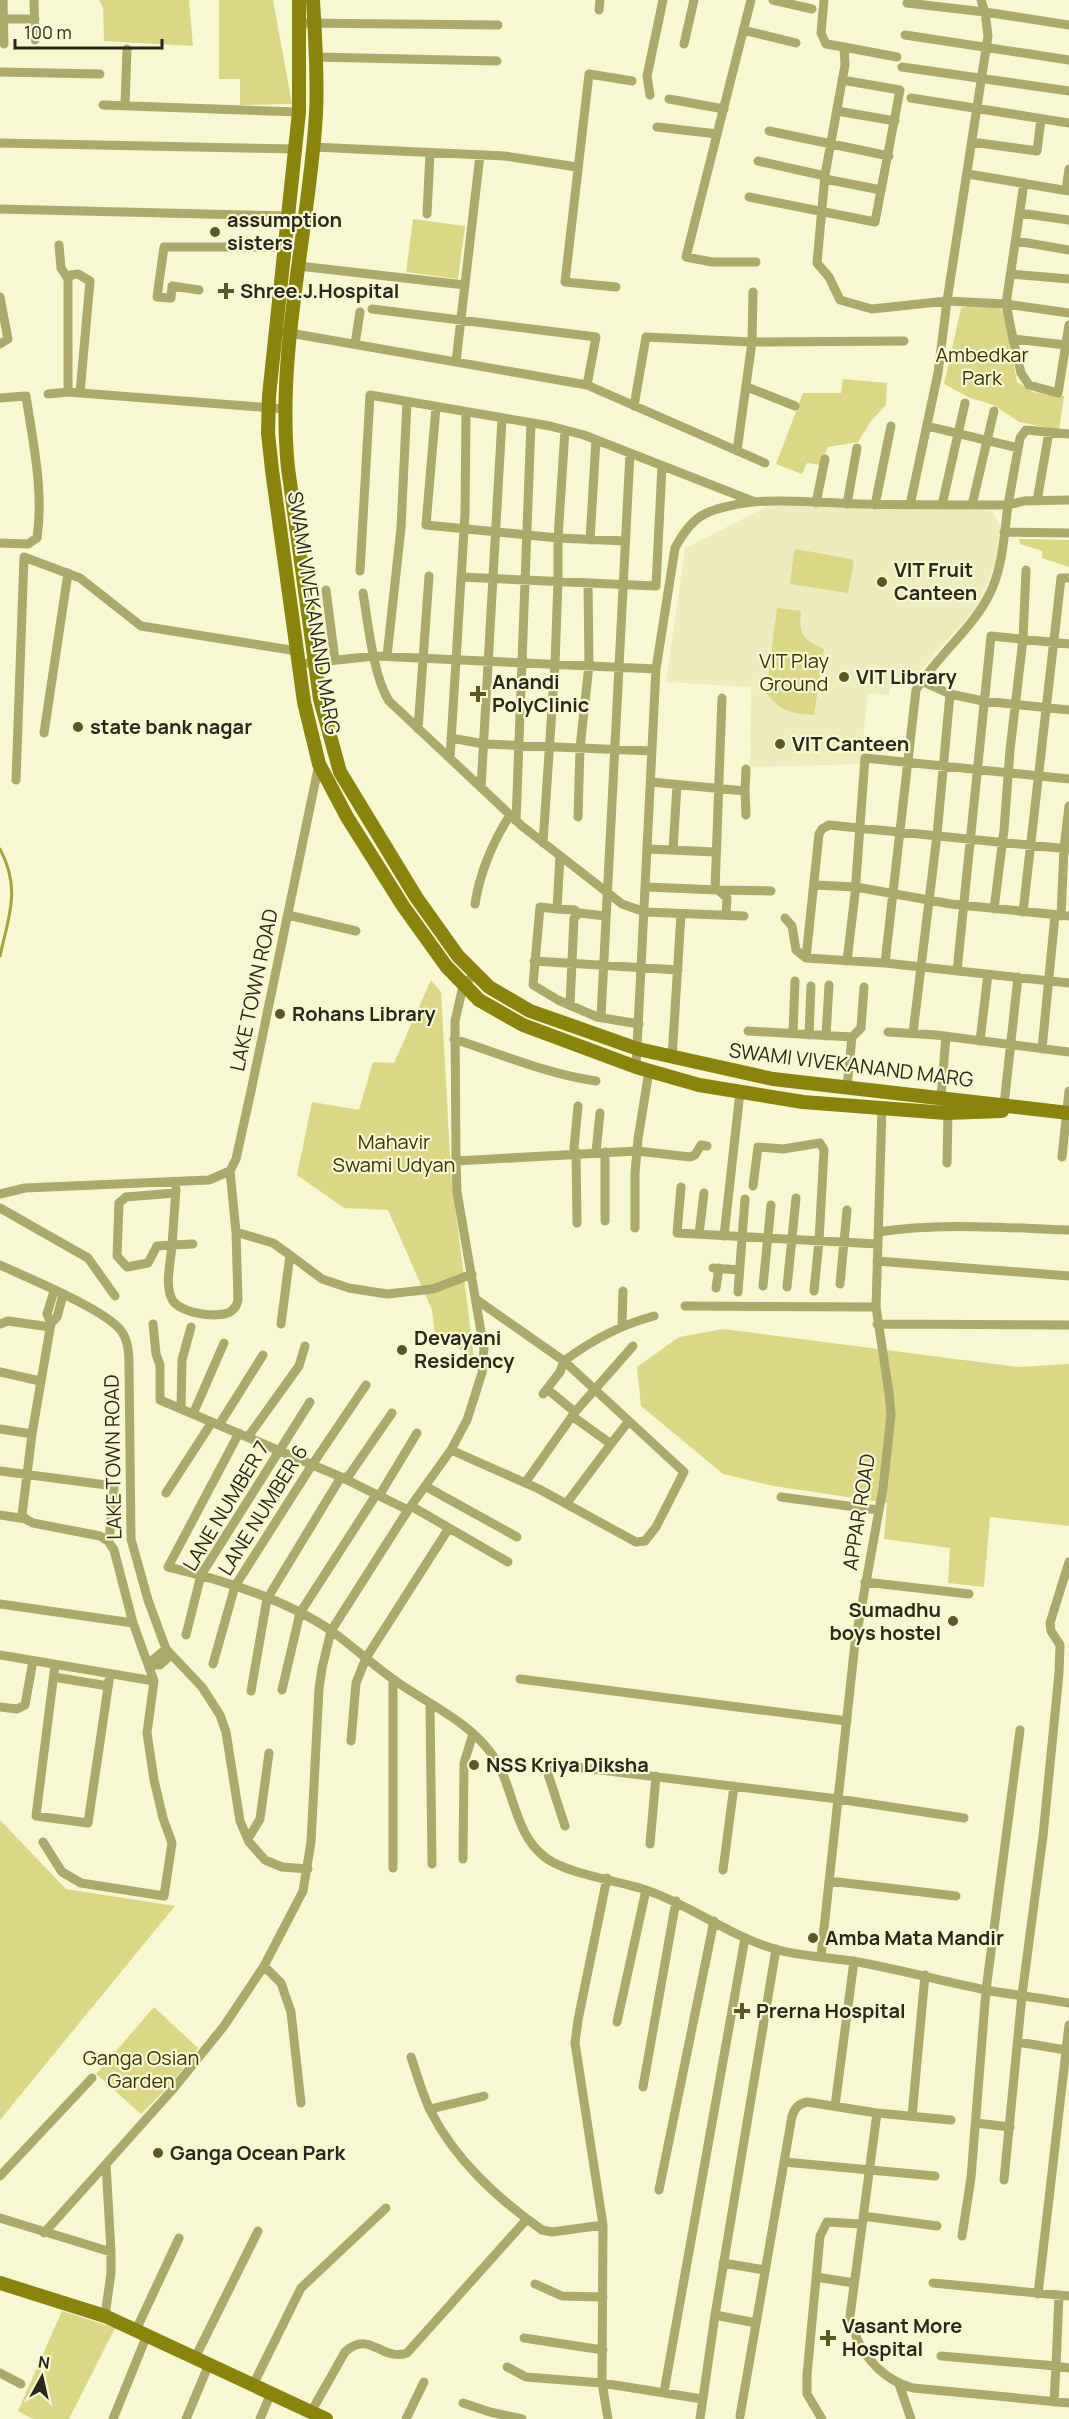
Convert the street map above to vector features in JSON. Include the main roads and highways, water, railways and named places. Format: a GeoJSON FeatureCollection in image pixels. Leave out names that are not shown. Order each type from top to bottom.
{"type":"FeatureCollection","features":[{"type":"Feature","properties":{"kind":"main road","name":"SWAMI VIVEKANAND MARG"},"geometry":{"type":"LineString","coordinates":[[299,0],[315,57],[316,113],[291,332],[284,432],[288,468],[320,699],[340,772],[416,897],[459,956],[489,987],[530,1011],[638,1049],[773,1079],[1068,1113]]}},
{"type":"Feature","properties":{"kind":"main road","name":"SWAMI VIVEKANAND MARG"},"geometry":{"type":"LineString","coordinates":[[313,0],[307,23],[268,433],[304,702],[319,764],[347,817],[403,906],[446,966],[478,1000],[523,1025],[642,1069],[699,1085],[803,1102],[948,1113],[1040,1110]]}},
{"type":"Feature","properties":{"kind":"main road"},"geometry":{"type":"LineString","coordinates":[[0,2283],[105,2316],[326,2419]]}},
{"type":"Feature","properties":{"kind":"waterway"},"geometry":{"type":"LineString","coordinates":[[0,849],[6,863],[12,890],[0,956]]}},
{"type":"Feature","properties":{"kind":"place","name":"assumption sisters"},"geometry":{"type":"Point","coordinates":[215,232]}},
{"type":"Feature","properties":{"kind":"place","name":"Shree.J.Hospital"},"geometry":{"type":"Point","coordinates":[226,291]}},
{"type":"Feature","properties":{"kind":"place","name":"VIT Fruit Canteen"},"geometry":{"type":"Point","coordinates":[882,582]}},
{"type":"Feature","properties":{"kind":"place","name":"VIT Library"},"geometry":{"type":"Point","coordinates":[844,677]}},
{"type":"Feature","properties":{"kind":"place","name":"Anandi PolyClinic"},"geometry":{"type":"Point","coordinates":[478,694]}},
{"type":"Feature","properties":{"kind":"place","name":"state bank nagar"},"geometry":{"type":"Point","coordinates":[78,727]}},
{"type":"Feature","properties":{"kind":"place","name":"VIT Canteen"},"geometry":{"type":"Point","coordinates":[780,744]}},
{"type":"Feature","properties":{"kind":"place","name":"Rohans Library"},"geometry":{"type":"Point","coordinates":[280,1014]}},
{"type":"Feature","properties":{"kind":"place","name":"Devayani Residency"},"geometry":{"type":"Point","coordinates":[402,1350]}},
{"type":"Feature","properties":{"kind":"place","name":"Sumadhu boys hostel"},"geometry":{"type":"Point","coordinates":[953,1621]}},
{"type":"Feature","properties":{"kind":"place","name":"NSS Kriya Diksha"},"geometry":{"type":"Point","coordinates":[474,1765]}},
{"type":"Feature","properties":{"kind":"place","name":"Amba Mata Mandir"},"geometry":{"type":"Point","coordinates":[813,1938]}},
{"type":"Feature","properties":{"kind":"place","name":"Prerna Hospital"},"geometry":{"type":"Point","coordinates":[742,2011]}},
{"type":"Feature","properties":{"kind":"place","name":"Ganga Ocean Park"},"geometry":{"type":"Point","coordinates":[158,2153]}},
{"type":"Feature","properties":{"kind":"place","name":"Vasant More Hospital"},"geometry":{"type":"Point","coordinates":[828,2338]}},
{"type":"Feature","properties":{"kind":"park label","name":"Ambedkar Park"},"geometry":{"type":"Point","coordinates":[982,366]}},
{"type":"Feature","properties":{"kind":"park label","name":"VIT Play Ground"},"geometry":{"type":"Point","coordinates":[794,672]}},
{"type":"Feature","properties":{"kind":"park label","name":"Mahavir Swami Udyan"},"geometry":{"type":"Point","coordinates":[394,1154]}},
{"type":"Feature","properties":{"kind":"park label","name":"Ganga Osian Garden"},"geometry":{"type":"Point","coordinates":[141,2070]}}]}
